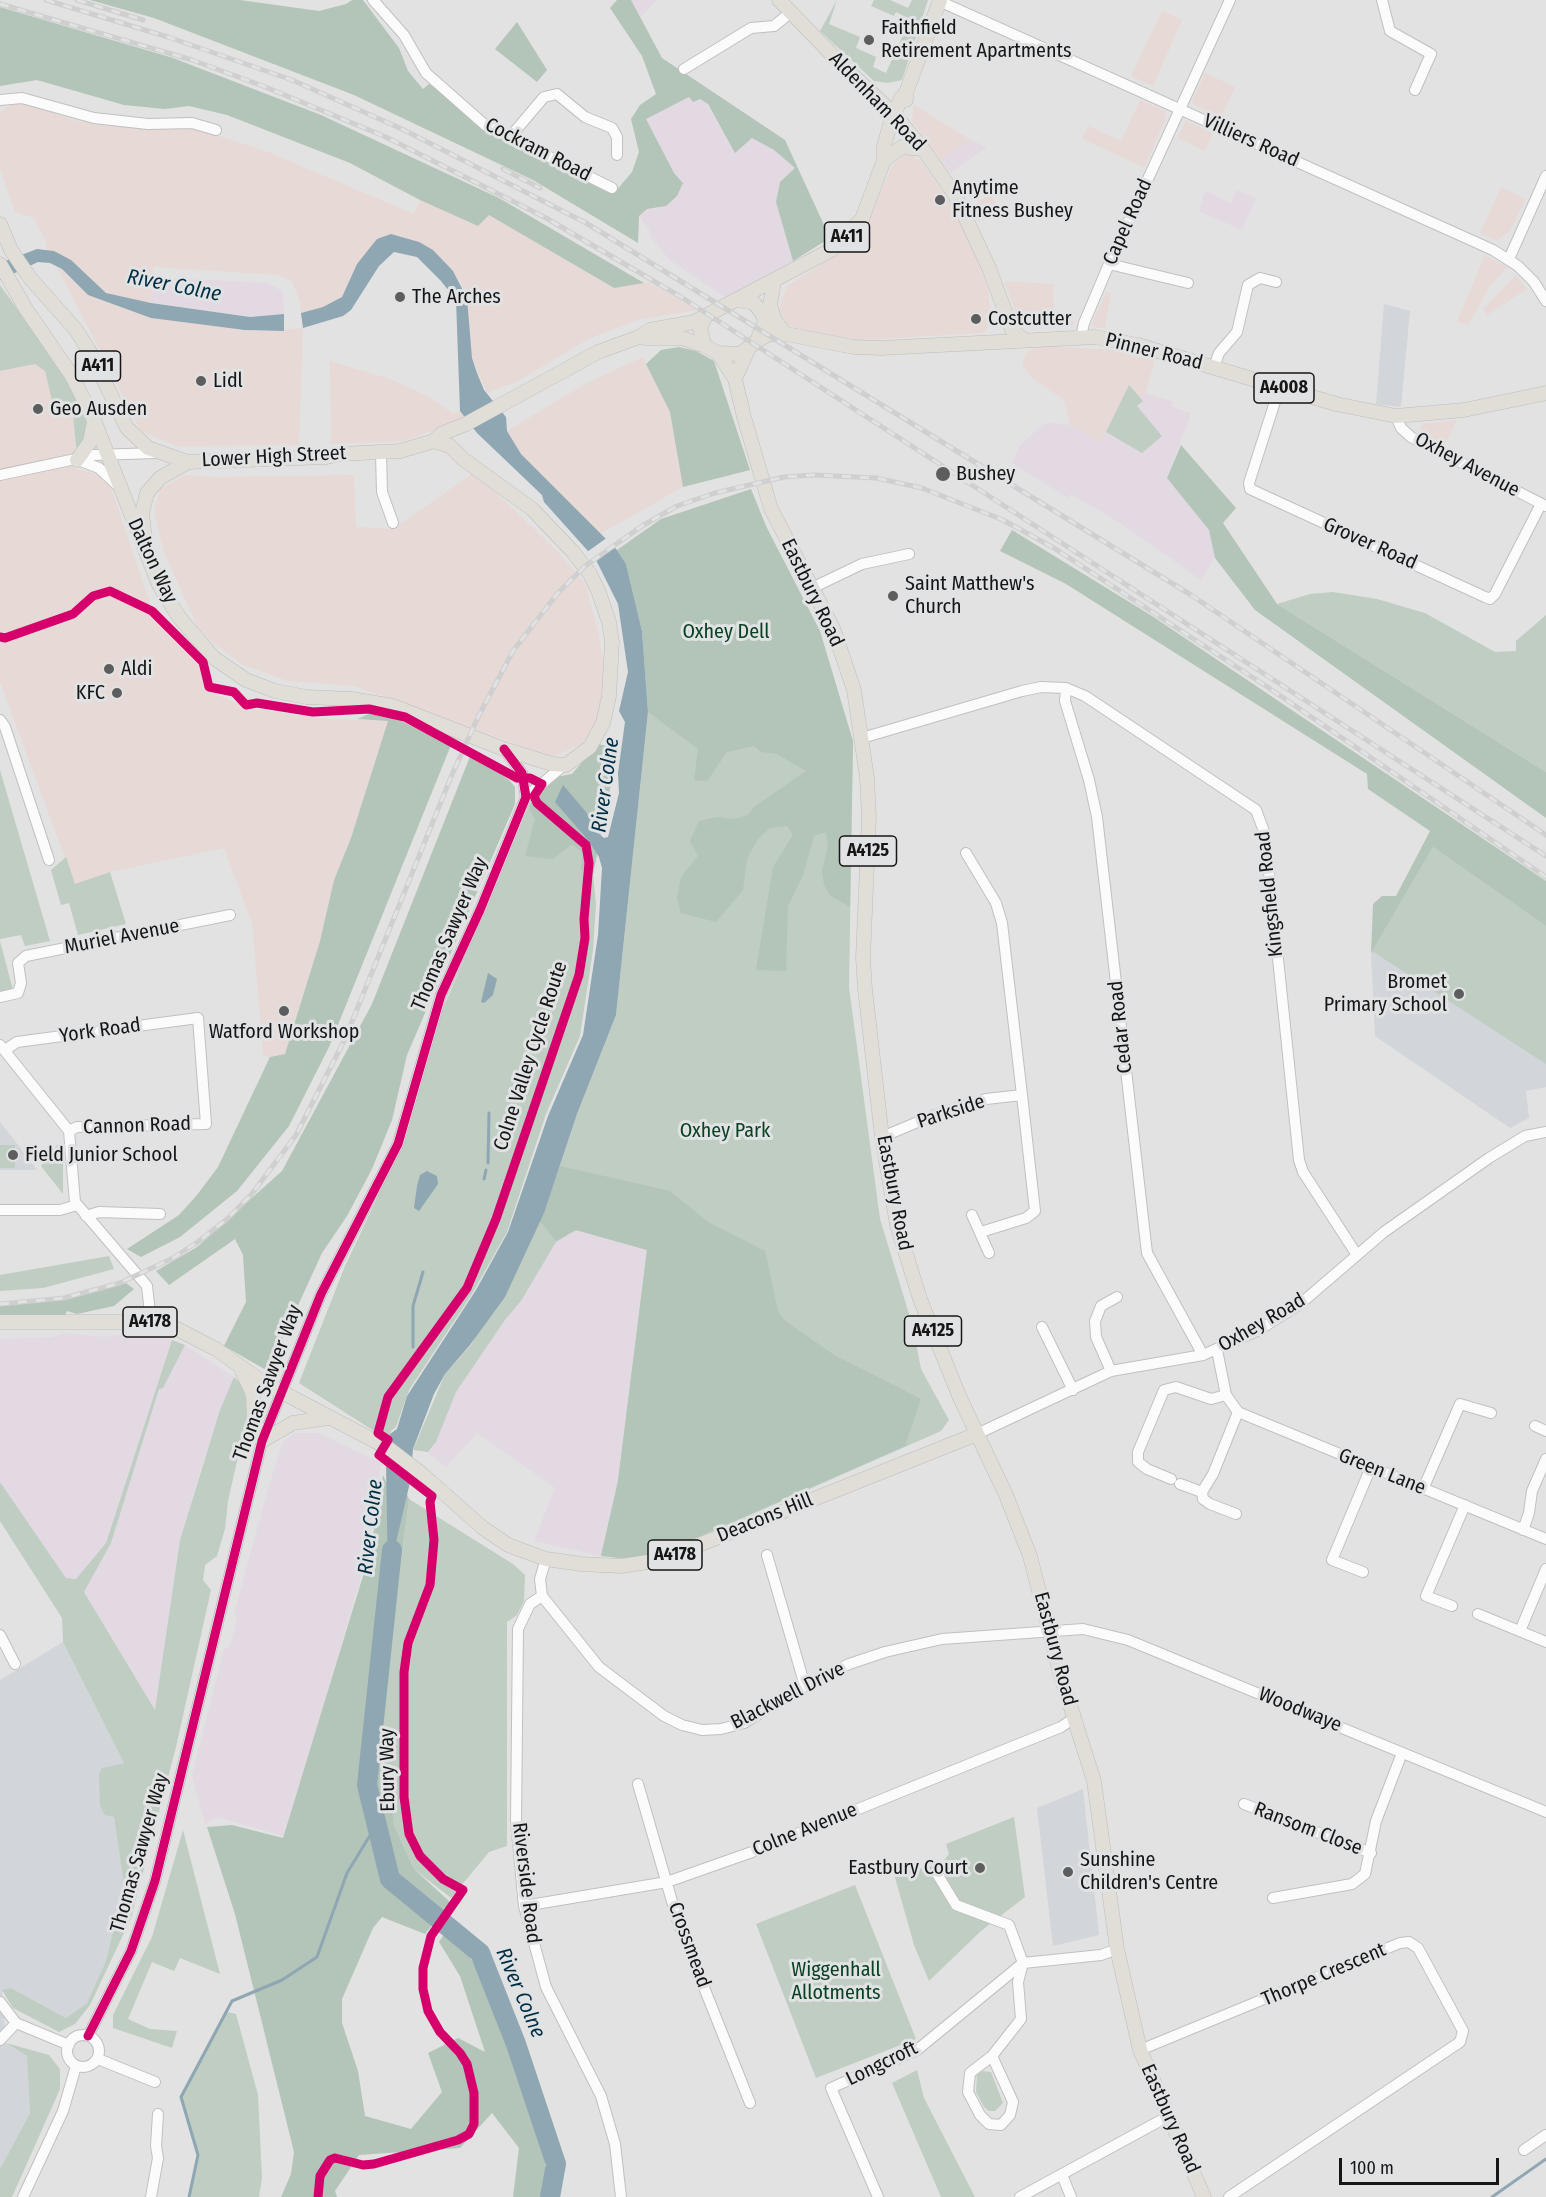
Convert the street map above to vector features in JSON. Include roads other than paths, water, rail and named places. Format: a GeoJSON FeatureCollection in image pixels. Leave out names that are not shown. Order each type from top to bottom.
{"type":"FeatureCollection","features":[{"type":"Feature","properties":{"kind":"main road","name":"Aldenham Road"},"geometry":{"type":"LineString","coordinates":[[779,0],[899,120],[923,149],[955,195],[976,238],[1012,330],[1024,340]]}},
{"type":"Feature","properties":{"kind":"main road","name":"A411"},"geometry":{"type":"LineString","coordinates":[[738,300],[831,250],[857,226],[866,210],[884,160],[884,146],[899,120],[906,93],[940,0]]}},
{"type":"Feature","properties":{"kind":"main road"},"geometry":{"type":"LineString","coordinates":[[884,160],[902,147],[923,149]]}},
{"type":"Feature","properties":{"kind":"main road","name":"A411"},"geometry":{"type":"LineString","coordinates":[[0,224],[11,250],[30,278],[85,345],[127,428],[148,448],[160,453]]}},
{"type":"Feature","properties":{"kind":"main road","name":"A411"},"geometry":{"type":"LineString","coordinates":[[0,264],[72,376],[108,455]]}},
{"type":"Feature","properties":{"kind":"main road"},"geometry":{"type":"LineString","coordinates":[[774,282],[770,305],[775,321],[786,334]]}},
{"type":"Feature","properties":{"kind":"main road"},"geometry":{"type":"LineString","coordinates":[[735,379],[765,321],[762,313],[754,303],[738,300],[705,317],[700,329],[705,346],[730,356],[752,346]]}},
{"type":"Feature","properties":{"kind":"main road"},"geometry":{"type":"LineString","coordinates":[[992,342],[1004,313]]}},
{"type":"Feature","properties":{"kind":"main road","name":"Lower High Street"},"geometry":{"type":"LineString","coordinates":[[160,453],[189,462],[327,457],[340,454],[400,451],[434,441],[441,434],[466,424],[598,352],[639,337],[650,330],[680,326],[705,317]]}},
{"type":"Feature","properties":{"kind":"main road","name":"Pinner Road"},"geometry":{"type":"LineString","coordinates":[[752,346],[769,334],[786,334],[854,347],[881,348],[1081,337],[1138,345],[1336,404],[1396,416],[1464,410],[1546,393]]}},
{"type":"Feature","properties":{"kind":"main road","name":"Lower High Street"},"geometry":{"type":"LineString","coordinates":[[639,337],[682,338],[705,346]]}},
{"type":"Feature","properties":{"kind":"main road","name":"Eastbury Road"},"geometry":{"type":"LineString","coordinates":[[718,353],[735,379],[769,503],[833,628],[854,690],[862,738],[869,818],[864,968],[882,1137],[897,1225],[917,1288],[976,1434],[1006,1495],[1030,1556],[1074,1718],[1088,1756],[1095,1790],[1117,1949],[1140,2050],[1167,2117],[1204,2197]]}},
{"type":"Feature","properties":{"kind":"main road"},"geometry":{"type":"LineString","coordinates":[[78,460],[90,442],[94,420]]}},
{"type":"Feature","properties":{"kind":"main road"},"geometry":{"type":"LineString","coordinates":[[456,452],[457,440],[466,424]]}},
{"type":"Feature","properties":{"kind":"main road"},"geometry":{"type":"LineString","coordinates":[[434,441],[450,446],[532,509],[551,527],[590,574],[609,622],[612,670],[603,723],[583,754],[563,766]]}},
{"type":"Feature","properties":{"kind":"main road","name":"Dalton Way"},"geometry":{"type":"LineString","coordinates":[[108,455],[119,488],[159,585],[200,643],[214,658],[246,680],[275,691],[307,698],[352,699],[393,706],[504,749],[563,766]]}},
{"type":"Feature","properties":{"kind":"main road","name":"A411"},"geometry":{"type":"LineString","coordinates":[[146,553],[142,513],[147,493],[160,478],[189,462]]}},
{"type":"Feature","properties":{"kind":"main road","name":"A4178"},"geometry":{"type":"LineString","coordinates":[[0,1322],[151,1322],[176,1328],[201,1340],[241,1370],[328,1418]]}},
{"type":"Feature","properties":{"kind":"main road"},"geometry":{"type":"LineString","coordinates":[[241,1370],[253,1394],[254,1420],[262,1441],[293,1423],[328,1418]]}},
{"type":"Feature","properties":{"kind":"main road","name":"Deacons Hill"},"geometry":{"type":"LineString","coordinates":[[328,1418],[388,1448],[483,1528],[523,1553],[546,1560],[621,1566],[661,1560],[976,1434]]}},
{"type":"Feature","properties":{"kind":"street","name":"Cockram Road"},"geometry":{"type":"LineString","coordinates":[[373,0],[404,35],[426,73],[485,125],[612,188]]}},
{"type":"Feature","properties":{"kind":"street","name":"Villiers Road"},"geometry":{"type":"LineString","coordinates":[[940,0],[1509,259],[1534,282],[1546,301]]}},
{"type":"Feature","properties":{"kind":"street","name":"Capel Road"},"geometry":{"type":"LineString","coordinates":[[1081,337],[1084,323],[1109,264],[1230,0]]}},
{"type":"Feature","properties":{"kind":"street"},"geometry":{"type":"LineString","coordinates":[[1382,0],[1390,31],[1431,54],[1415,90]]}},
{"type":"Feature","properties":{"kind":"street"},"geometry":{"type":"LineString","coordinates":[[684,69],[751,28],[774,26],[790,13]]}},
{"type":"Feature","properties":{"kind":"street"},"geometry":{"type":"LineString","coordinates":[[510,137],[544,97],[557,94],[585,117],[612,128],[617,137],[617,155]]}},
{"type":"Feature","properties":{"kind":"street"},"geometry":{"type":"LineString","coordinates":[[0,100],[22,98],[94,118],[148,124],[192,123],[216,130]]}},
{"type":"Feature","properties":{"kind":"street"},"geometry":{"type":"LineString","coordinates":[[1509,259],[1546,176]]}},
{"type":"Feature","properties":{"kind":"street"},"geometry":{"type":"LineString","coordinates":[[1109,264],[1188,283]]}},
{"type":"Feature","properties":{"kind":"street"},"geometry":{"type":"LineString","coordinates":[[1214,367],[1219,353],[1237,332],[1248,285],[1260,278],[1276,282]]}},
{"type":"Feature","properties":{"kind":"street","name":"Grover Road"},"geometry":{"type":"LineString","coordinates":[[1280,386],[1249,483],[1250,489],[1485,597],[1491,599],[1495,594],[1544,505]]}},
{"type":"Feature","properties":{"kind":"street","name":"Oxhey Avenue"},"geometry":{"type":"LineString","coordinates":[[1396,416],[1401,428],[1411,437],[1544,505]]}},
{"type":"Feature","properties":{"kind":"street","name":"Lower High Street"},"geometry":{"type":"LineString","coordinates":[[0,476],[108,455],[160,453]]}},
{"type":"Feature","properties":{"kind":"street"},"geometry":{"type":"LineString","coordinates":[[381,453],[382,492],[393,523]]}},
{"type":"Feature","properties":{"kind":"street"},"geometry":{"type":"LineString","coordinates":[[78,460],[99,468],[119,488]]}},
{"type":"Feature","properties":{"kind":"street"},"geometry":{"type":"LineString","coordinates":[[814,587],[862,564],[909,554]]}},
{"type":"Feature","properties":{"kind":"street","name":"Kingsfield Road"},"geometry":{"type":"LineString","coordinates":[[862,738],[1022,691],[1041,687],[1066,688],[1085,696],[1247,802],[1261,818],[1265,834],[1299,1160],[1303,1172],[1357,1255]]}},
{"type":"Feature","properties":{"kind":"street","name":"Cedar Road"},"geometry":{"type":"LineString","coordinates":[[1066,688],[1065,700],[1089,780],[1097,817],[1147,1253],[1203,1355]]}},
{"type":"Feature","properties":{"kind":"street"},"geometry":{"type":"LineString","coordinates":[[0,720],[5,727],[49,860]]}},
{"type":"Feature","properties":{"kind":"street"},"geometry":{"type":"LineString","coordinates":[[504,749],[522,773],[526,797]]}},
{"type":"Feature","properties":{"kind":"street","name":"Thomas Sawyer Way"},"geometry":{"type":"LineString","coordinates":[[88,2036],[131,1951],[155,1881],[190,1743],[215,1626],[262,1441],[332,1269],[378,1187],[398,1144],[441,995],[484,900],[526,797],[563,766]]}},
{"type":"Feature","properties":{"kind":"street"},"geometry":{"type":"LineString","coordinates":[[966,853],[988,889],[1000,915],[1014,1018],[1035,1211],[1026,1218],[981,1232]]}},
{"type":"Feature","properties":{"kind":"street","name":"Muriel Avenue"},"geometry":{"type":"LineString","coordinates":[[0,997],[14,995],[21,988],[18,963],[26,956],[230,915]]}},
{"type":"Feature","properties":{"kind":"street","name":"York Road"},"geometry":{"type":"LineString","coordinates":[[2,1047],[17,1042],[198,1018],[206,1124]]}},
{"type":"Feature","properties":{"kind":"street"},"geometry":{"type":"LineString","coordinates":[[2,1047],[69,1131],[72,1196],[86,1216],[147,1286],[151,1322]]}},
{"type":"Feature","properties":{"kind":"street","name":"Parkside"},"geometry":{"type":"LineString","coordinates":[[882,1137],[932,1116],[986,1099],[1022,1095]]}},
{"type":"Feature","properties":{"kind":"street","name":"Cannon Road"},"geometry":{"type":"LineString","coordinates":[[69,1131],[77,1127],[206,1124]]}},
{"type":"Feature","properties":{"kind":"street","name":"Oxhey Road"},"geometry":{"type":"LineString","coordinates":[[976,1434],[1111,1371],[1203,1355],[1281,1317],[1357,1255],[1489,1158],[1525,1136],[1546,1132]]}},
{"type":"Feature","properties":{"kind":"street"},"geometry":{"type":"LineString","coordinates":[[0,1210],[60,1210],[77,1205]]}},
{"type":"Feature","properties":{"kind":"street"},"geometry":{"type":"LineString","coordinates":[[86,1216],[99,1212],[160,1214]]}},
{"type":"Feature","properties":{"kind":"street"},"geometry":{"type":"LineString","coordinates":[[972,1215],[989,1253]]}},
{"type":"Feature","properties":{"kind":"street"},"geometry":{"type":"LineString","coordinates":[[1111,1371],[1096,1336],[1095,1321],[1101,1306],[1117,1297]]}},
{"type":"Feature","properties":{"kind":"street"},"geometry":{"type":"LineString","coordinates":[[1042,1327],[1073,1390]]}},
{"type":"Feature","properties":{"kind":"street"},"geometry":{"type":"LineString","coordinates":[[1202,1492],[1213,1474],[1238,1412],[1226,1395],[1217,1350]]}},
{"type":"Feature","properties":{"kind":"street"},"geometry":{"type":"LineString","coordinates":[[1226,1395],[1210,1399],[1176,1387],[1164,1390],[1138,1452],[1138,1462],[1147,1469],[1202,1492],[1205,1501],[1236,1514]]}},
{"type":"Feature","properties":{"kind":"street"},"geometry":{"type":"LineString","coordinates":[[1423,1489],[1460,1404],[1491,1413]]}},
{"type":"Feature","properties":{"kind":"street","name":"Green Lane"},"geometry":{"type":"LineString","coordinates":[[1238,1412],[1546,1539]]}},
{"type":"Feature","properties":{"kind":"street"},"geometry":{"type":"LineString","coordinates":[[1535,1425],[1546,1431]]}},
{"type":"Feature","properties":{"kind":"street"},"geometry":{"type":"LineString","coordinates":[[1523,1530],[1530,1513],[1532,1491],[1546,1459]]}},
{"type":"Feature","properties":{"kind":"street"},"geometry":{"type":"LineString","coordinates":[[1363,1572],[1332,1560],[1371,1467]]}},
{"type":"Feature","properties":{"kind":"street"},"geometry":{"type":"LineString","coordinates":[[1452,1606],[1426,1596],[1465,1505]]}},
{"type":"Feature","properties":{"kind":"street"},"geometry":{"type":"LineString","coordinates":[[767,1555],[805,1686]]}},
{"type":"Feature","properties":{"kind":"street"},"geometry":{"type":"LineString","coordinates":[[542,1596],[540,1579],[546,1560]]}},
{"type":"Feature","properties":{"kind":"street"},"geometry":{"type":"LineString","coordinates":[[1520,1631],[1546,1569]]}},
{"type":"Feature","properties":{"kind":"street","name":"Blackwell Drive"},"geometry":{"type":"LineString","coordinates":[[542,1596],[599,1667],[664,1716],[682,1725],[702,1730],[721,1729],[744,1723],[805,1686],[849,1664],[942,1639],[1033,1634],[1049,1630]]}},
{"type":"Feature","properties":{"kind":"street","name":"Riverside Road"},"geometry":{"type":"LineString","coordinates":[[542,1596],[530,1604],[518,1629],[516,1822],[524,1906],[546,1987],[601,2096],[615,2144],[621,2197]]}},
{"type":"Feature","properties":{"kind":"street"},"geometry":{"type":"LineString","coordinates":[[1478,1614],[1546,1642]]}},
{"type":"Feature","properties":{"kind":"street","name":"Woodwaye"},"geometry":{"type":"LineString","coordinates":[[1049,1630],[1083,1629],[1111,1634],[1546,1812]]}},
{"type":"Feature","properties":{"kind":"street"},"geometry":{"type":"LineString","coordinates":[[0,1635],[15,1664]]}},
{"type":"Feature","properties":{"kind":"street","name":"Colne Avenue"},"geometry":{"type":"LineString","coordinates":[[524,1906],[667,1882],[763,1847],[1061,1727],[1074,1718]]}},
{"type":"Feature","properties":{"kind":"street","name":"Ransom Close"},"geometry":{"type":"LineString","coordinates":[[1273,1898],[1352,1884],[1365,1874],[1376,1821],[1402,1753]]}},
{"type":"Feature","properties":{"kind":"street","name":"Crossmead"},"geometry":{"type":"LineString","coordinates":[[638,1784],[678,1922],[750,2103]]}},
{"type":"Feature","properties":{"kind":"street","name":"Ransom Close"},"geometry":{"type":"LineString","coordinates":[[1244,1804],[1371,1853]]}},
{"type":"Feature","properties":{"kind":"street"},"geometry":{"type":"LineString","coordinates":[[936,1872],[956,1905],[1009,1925],[1023,1963],[1018,1982],[1022,2019],[992,2056],[970,2073],[968,2092],[980,2115],[989,2124],[1001,2125],[1010,2115],[1013,2102],[992,2056]]}},
{"type":"Feature","properties":{"kind":"street","name":"Thorpe Crescent"},"geometry":{"type":"LineString","coordinates":[[1140,2050],[1400,1943],[1409,1942],[1418,1948],[1464,2031],[1460,2042],[1229,2197]]}},
{"type":"Feature","properties":{"kind":"street"},"geometry":{"type":"LineString","coordinates":[[1023,1963],[1101,1954],[1117,1949]]}},
{"type":"Feature","properties":{"kind":"street","name":"Longcroft"},"geometry":{"type":"LineString","coordinates":[[878,2197],[831,2088],[917,2050],[1023,1963]]}},
{"type":"Feature","properties":{"kind":"street"},"geometry":{"type":"LineString","coordinates":[[0,2002],[16,2023],[69,2045]]}},
{"type":"Feature","properties":{"kind":"street"},"geometry":{"type":"LineString","coordinates":[[0,2040],[16,2023]]}},
{"type":"Feature","properties":{"kind":"street"},"geometry":{"type":"LineString","coordinates":[[76,2066],[68,2055],[69,2045],[76,2037],[88,2036],[99,2047],[98,2059]]}},
{"type":"Feature","properties":{"kind":"street"},"geometry":{"type":"LineString","coordinates":[[76,2066],[88,2066],[98,2059]]}},
{"type":"Feature","properties":{"kind":"street"},"geometry":{"type":"LineString","coordinates":[[98,2059],[154,2082]]}},
{"type":"Feature","properties":{"kind":"street"},"geometry":{"type":"LineString","coordinates":[[23,2197],[63,2111],[76,2066]]}},
{"type":"Feature","properties":{"kind":"street"},"geometry":{"type":"LineString","coordinates":[[151,2197],[158,2158],[156,2146],[158,2114]]}},
{"type":"Feature","properties":{"kind":"street"},"geometry":{"type":"LineString","coordinates":[[1020,2197],[1167,2117]]}},
{"type":"Feature","properties":{"kind":"street"},"geometry":{"type":"LineString","coordinates":[[1524,2150],[1546,2136]]}},
{"type":"Feature","properties":{"kind":"street"},"geometry":{"type":"LineString","coordinates":[[1062,2175],[1071,2197]]}},
{"type":"Feature","properties":{"kind":"water"},"geometry":{"type":"Polygon","coordinates":[[[391,234],[419,242],[433,250],[453,271],[467,298],[472,358],[477,373],[484,390],[506,417],[507,431],[521,454],[617,550],[626,564],[642,631],[648,712],[616,1015],[577,1114],[544,1213],[505,1297],[470,1345],[445,1374],[434,1394],[413,1449],[410,1482],[388,1577],[386,1464],[390,1434],[397,1429],[407,1396],[476,1290],[508,1232],[548,1116],[583,1035],[598,935],[602,868],[599,857],[588,840],[555,802],[563,785],[586,812],[596,831],[604,838],[608,837],[619,793],[618,773],[625,722],[619,711],[628,672],[618,604],[596,560],[544,502],[542,495],[477,433],[460,411],[456,300],[441,281],[417,257],[394,252],[379,266],[351,310],[343,316],[303,328],[301,313],[323,307],[342,297],[357,264],[377,239],[391,234]]]}},
{"type":"Feature","properties":{"kind":"water"},"geometry":{"type":"Polygon","coordinates":[[[37,249],[54,251],[71,260],[106,293],[151,303],[250,317],[284,314],[284,331],[245,330],[151,318],[88,295],[62,269],[50,263],[38,262],[0,280],[0,263],[37,249]]]}},
{"type":"Feature","properties":{"kind":"water"},"geometry":{"type":"Polygon","coordinates":[[[488,973],[497,979],[493,995],[484,1003],[481,1002],[488,973]]]}},
{"type":"Feature","properties":{"kind":"water"},"geometry":{"type":"Polygon","coordinates":[[[427,1171],[437,1176],[438,1184],[419,1211],[414,1208],[417,1186],[420,1175],[427,1171]]]}},
{"type":"Feature","properties":{"kind":"waterway"},"geometry":{"type":"LineString","coordinates":[[488,1163],[489,1113]]}},
{"type":"Feature","properties":{"kind":"waterway"},"geometry":{"type":"LineString","coordinates":[[484,1179],[486,1170]]}},
{"type":"Feature","properties":{"kind":"waterway"},"geometry":{"type":"LineString","coordinates":[[413,1347],[413,1306],[423,1272]]}},
{"type":"Feature","properties":{"kind":"waterway","name":"River Colne"},"geometry":{"type":"LineString","coordinates":[[392,1550],[367,1785],[390,1879],[480,1953],[516,2044],[556,2164],[550,2197]]}},
{"type":"Feature","properties":{"kind":"waterway"},"geometry":{"type":"LineString","coordinates":[[189,2197],[198,2155],[181,2097],[232,2001],[282,1980],[317,1957],[347,1873],[377,1824]]}},
{"type":"Feature","properties":{"kind":"waterway"},"geometry":{"type":"LineString","coordinates":[[1492,2197],[1546,2159]]}},
{"type":"Feature","properties":{"kind":"railway"},"geometry":{"type":"LineString","coordinates":[[46,0],[168,37],[292,80],[402,129],[586,223],[1191,595],[1546,835]]}},
{"type":"Feature","properties":{"kind":"railway"},"geometry":{"type":"LineString","coordinates":[[77,0],[143,20]]}},
{"type":"Feature","properties":{"kind":"railway"},"geometry":{"type":"LineString","coordinates":[[0,4],[192,60],[263,86],[386,137],[546,218],[681,297],[1546,856]]}},
{"type":"Feature","properties":{"kind":"railway"},"geometry":{"type":"LineString","coordinates":[[503,169],[540,188]]}},
{"type":"Feature","properties":{"kind":"railway"},"geometry":{"type":"LineString","coordinates":[[0,1304],[64,1298],[120,1283],[173,1258],[199,1241],[227,1219],[251,1195],[296,1135],[345,1039],[451,777],[478,717],[513,651],[557,594],[585,566],[642,526],[677,506],[715,493],[784,477],[814,475],[876,478],[922,488],[1003,520],[1054,548],[1269,688],[1546,877]]}},
{"type":"Feature","properties":{"kind":"place","name":"Faithfield Retirement Apartments"},"geometry":{"type":"Point","coordinates":[869,40]}},
{"type":"Feature","properties":{"kind":"place","name":"Anytime Fitness Bushey"},"geometry":{"type":"Point","coordinates":[940,200]}},
{"type":"Feature","properties":{"kind":"place","name":"The Arches"},"geometry":{"type":"Point","coordinates":[400,297]}},
{"type":"Feature","properties":{"kind":"place","name":"Costcutter"},"geometry":{"type":"Point","coordinates":[976,319]}},
{"type":"Feature","properties":{"kind":"place","name":"Lidl"},"geometry":{"type":"Point","coordinates":[201,381]}},
{"type":"Feature","properties":{"kind":"place","name":"Geo Ausden"},"geometry":{"type":"Point","coordinates":[38,409]}},
{"type":"Feature","properties":{"kind":"place","name":"Bushey"},"geometry":{"type":"Point","coordinates":[943,474]}},
{"type":"Feature","properties":{"kind":"place","name":"Saint Matthew's Church"},"geometry":{"type":"Point","coordinates":[893,596]}},
{"type":"Feature","properties":{"kind":"place","name":"Aldi"},"geometry":{"type":"Point","coordinates":[109,669]}},
{"type":"Feature","properties":{"kind":"place","name":"KFC"},"geometry":{"type":"Point","coordinates":[117,693]}},
{"type":"Feature","properties":{"kind":"place","name":"Bromet Primary School"},"geometry":{"type":"Point","coordinates":[1459,994]}},
{"type":"Feature","properties":{"kind":"place","name":"Watford Workshop"},"geometry":{"type":"Point","coordinates":[284,1011]}},
{"type":"Feature","properties":{"kind":"place","name":"Field Junior School"},"geometry":{"type":"Point","coordinates":[13,1155]}},
{"type":"Feature","properties":{"kind":"place","name":"Eastbury Court"},"geometry":{"type":"Point","coordinates":[980,1868]}},
{"type":"Feature","properties":{"kind":"place","name":"Sunshine Children's Centre"},"geometry":{"type":"Point","coordinates":[1068,1872]}},
{"type":"Feature","properties":{"kind":"park label","name":"Oxhey Dell"},"geometry":{"type":"Point","coordinates":[726,632]}},
{"type":"Feature","properties":{"kind":"park label","name":"Oxhey Park"},"geometry":{"type":"Point","coordinates":[725,1131]}},
{"type":"Feature","properties":{"kind":"park label","name":"Wiggenhall Allotments"},"geometry":{"type":"Point","coordinates":[836,1982]}}]}
